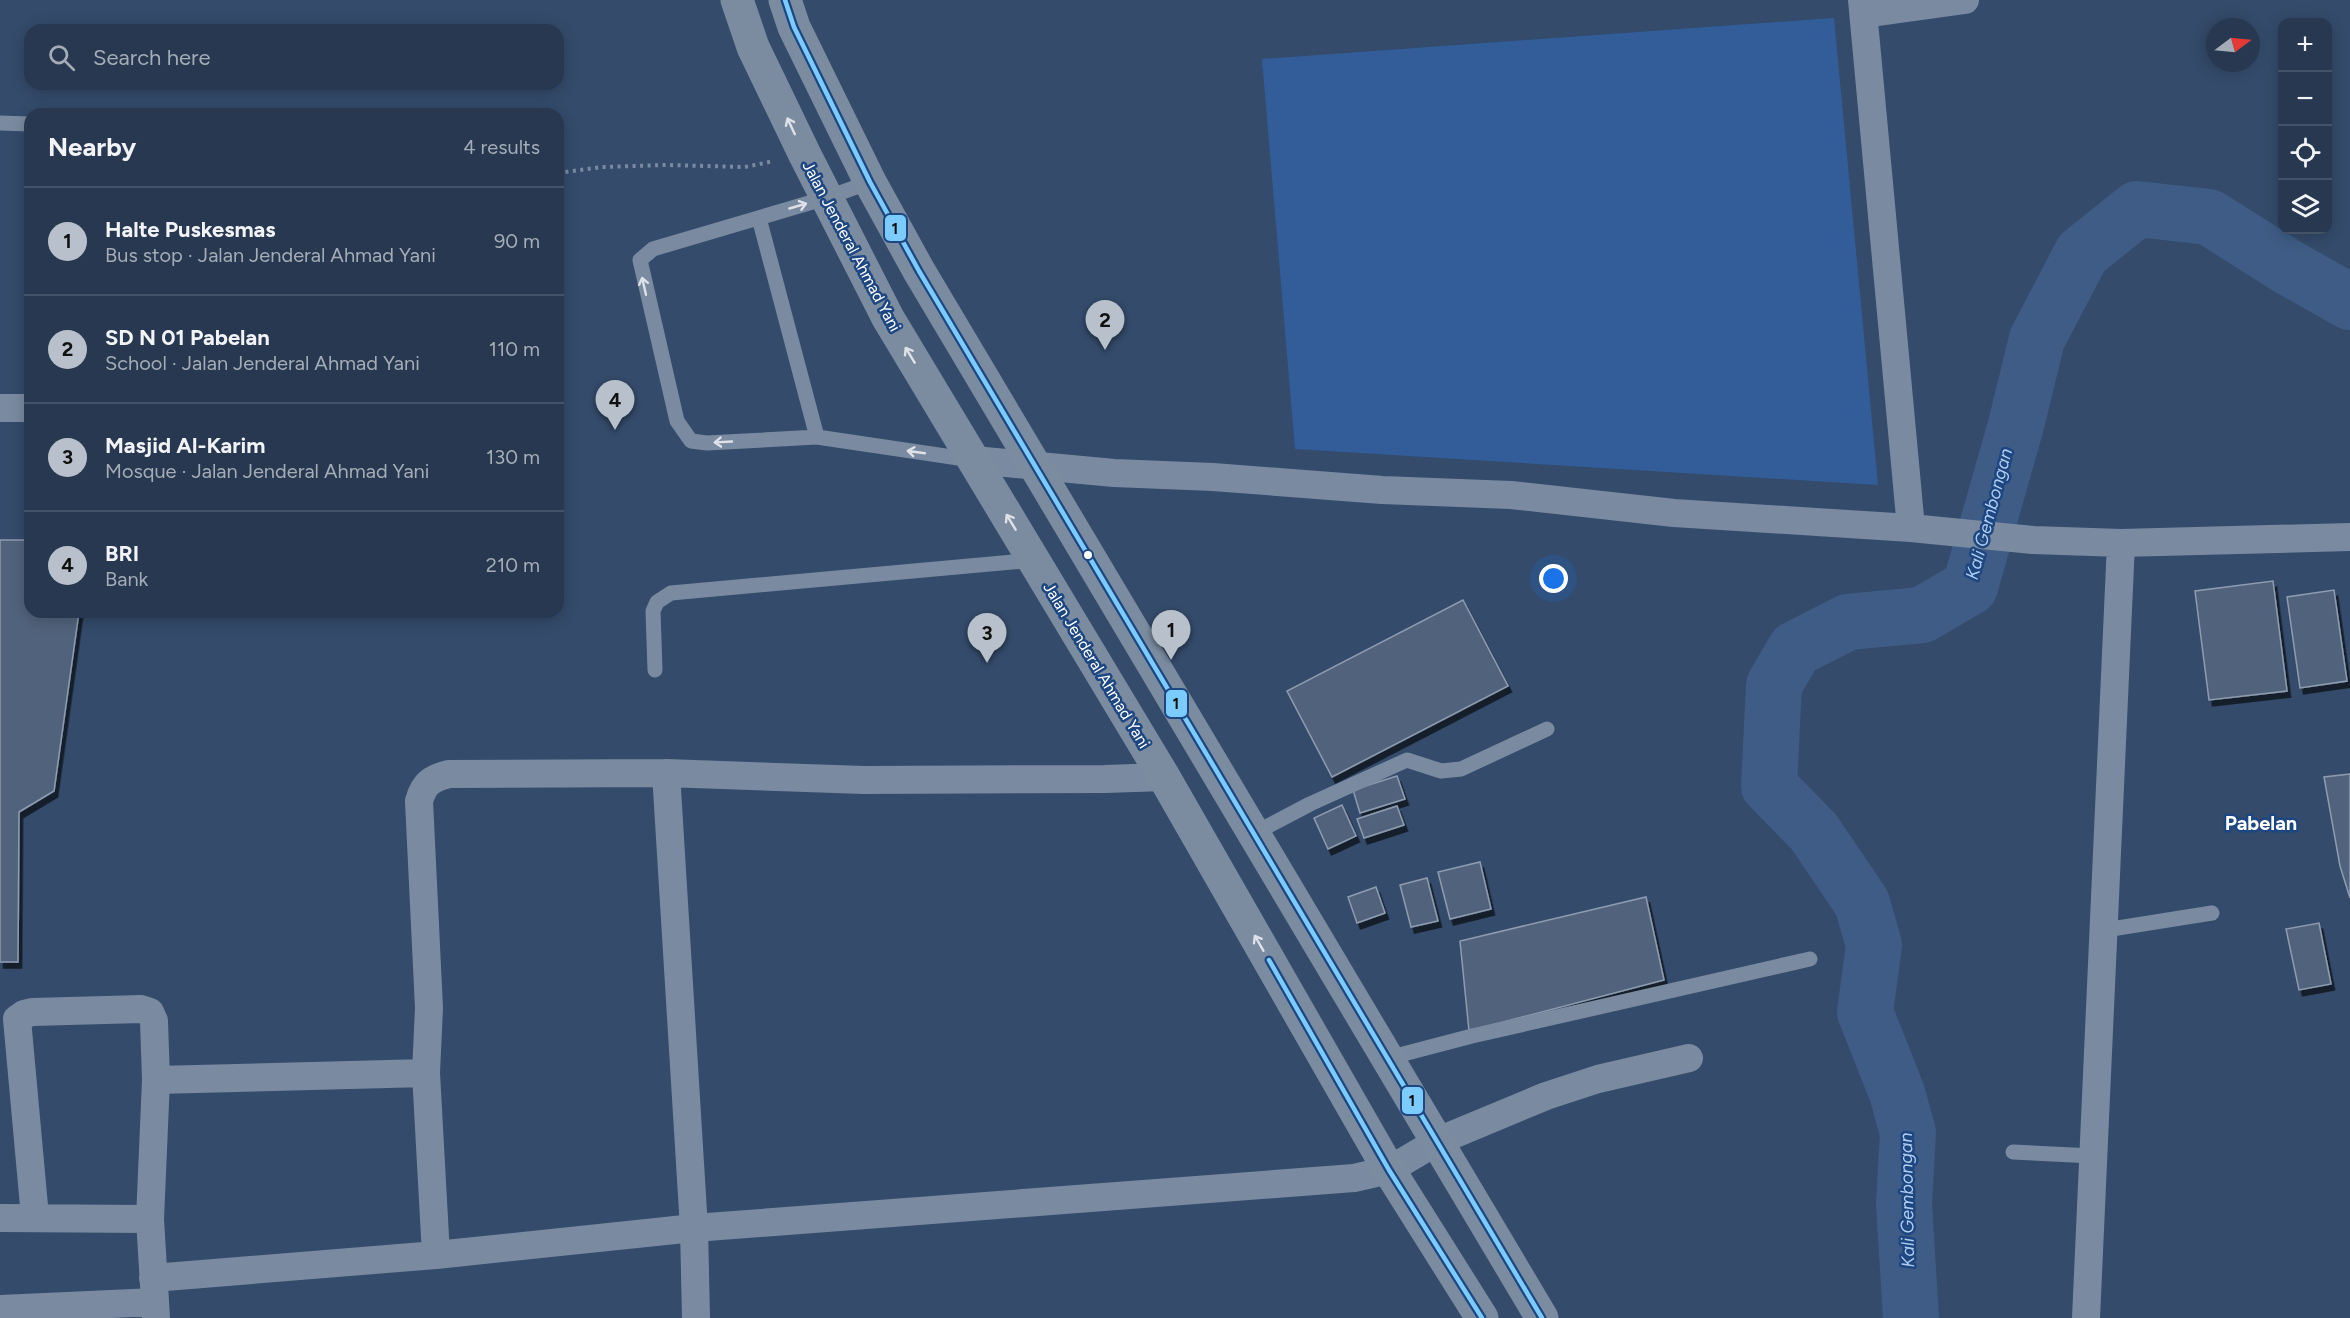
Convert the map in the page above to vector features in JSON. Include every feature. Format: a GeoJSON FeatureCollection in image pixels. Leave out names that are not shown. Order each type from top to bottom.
{"type":"FeatureCollection","features":[{"type":"Feature","properties":{"kind":"highway","name":"Jalan Jenderal Ahmad Yani"},"geometry":{"type":"LineString","coordinates":[[737,0],[753,47],[826,198],[888,318],[1164,777],[1389,1170],[1482,1318]]}},
{"type":"Feature","properties":{"kind":"highway"},"geometry":{"type":"LineString","coordinates":[[785,0],[794,27],[870,182],[919,270],[1542,1318]]}},
{"type":"Feature","properties":{"kind":"street"},"geometry":{"type":"LineString","coordinates":[[1911,528],[1863,7],[1965,0]]}},
{"type":"Feature","properties":{"kind":"street"},"geometry":{"type":"LineString","coordinates":[[0,408],[24,408]]}},
{"type":"Feature","properties":{"kind":"street"},"geometry":{"type":"LineString","coordinates":[[974,460],[1382,490],[1511,495],[1674,513],[1911,528],[2033,540],[2121,543],[2350,537]]}},
{"type":"Feature","properties":{"kind":"street"},"geometry":{"type":"LineString","coordinates":[[2086,1318],[2121,543]]}},
{"type":"Feature","properties":{"kind":"street"},"geometry":{"type":"LineString","coordinates":[[666,773],[694,1228],[696,1318]]}},
{"type":"Feature","properties":{"kind":"street"},"geometry":{"type":"LineString","coordinates":[[436,1256],[426,1073],[429,1008],[419,801],[427,782],[449,774],[666,773],[864,780],[1164,777]]}},
{"type":"Feature","properties":{"kind":"street"},"geometry":{"type":"LineString","coordinates":[[35,1217],[17,1019],[33,1012],[141,1009],[150,1012],[154,1021],[156,1080],[150,1219],[154,1300]]}},
{"type":"Feature","properties":{"kind":"street"},"geometry":{"type":"LineString","coordinates":[[0,1310],[154,1300],[436,1256],[694,1228],[1354,1178],[1389,1170],[1438,1141],[1545,1096],[1598,1079],[1689,1058]]}},
{"type":"Feature","properties":{"kind":"street"},"geometry":{"type":"LineString","coordinates":[[156,1080],[426,1073]]}},
{"type":"Feature","properties":{"kind":"street"},"geometry":{"type":"LineString","coordinates":[[0,1218],[150,1219]]}},
{"type":"Feature","properties":{"kind":"lane"},"geometry":{"type":"LineString","coordinates":[[0,123],[24,124]]}},
{"type":"Feature","properties":{"kind":"lane"},"geometry":{"type":"LineString","coordinates":[[870,182],[826,198],[653,249],[640,260],[677,422],[691,441],[707,443],[817,437],[974,460]]}},
{"type":"Feature","properties":{"kind":"lane"},"geometry":{"type":"LineString","coordinates":[[759,218],[817,437]]}},
{"type":"Feature","properties":{"kind":"lane"},"geometry":{"type":"LineString","coordinates":[[655,670],[653,611],[657,602],[671,593],[1034,560]]}},
{"type":"Feature","properties":{"kind":"lane"},"geometry":{"type":"LineString","coordinates":[[1253,834],[1310,804],[1407,760],[1442,771],[1461,769],[1547,729]]}},
{"type":"Feature","properties":{"kind":"lane"},"geometry":{"type":"LineString","coordinates":[[2105,930],[2212,913]]}},
{"type":"Feature","properties":{"kind":"lane"},"geometry":{"type":"LineString","coordinates":[[1388,1058],[1506,1028],[1810,959]]}},
{"type":"Feature","properties":{"kind":"lane"},"geometry":{"type":"LineString","coordinates":[[2013,1152],[2093,1156]]}},
{"type":"Feature","properties":{"kind":"path"},"geometry":{"type":"LineString","coordinates":[[564,172],[602,167],[655,165],[745,167],[805,155]]}},
{"type":"Feature","properties":{"kind":"shaded area"},"geometry":{"type":"Polygon","coordinates":[[[1834,18],[1878,485],[1295,449],[1262,59],[1834,18]]]}},
{"type":"Feature","properties":{"kind":"building"},"geometry":{"type":"Polygon","coordinates":[[[0,540],[24,540],[24,618],[78,618],[54,791],[19,812],[18,962],[0,962],[0,540]]]}},
{"type":"Feature","properties":{"kind":"building"},"geometry":{"type":"Polygon","coordinates":[[[2273,581],[2287,691],[2209,700],[2195,591],[2273,581]]]}},
{"type":"Feature","properties":{"kind":"building"},"geometry":{"type":"Polygon","coordinates":[[[2334,590],[2347,681],[2300,688],[2287,597],[2334,590]]]}},
{"type":"Feature","properties":{"kind":"building"},"geometry":{"type":"Polygon","coordinates":[[[1463,600],[1508,686],[1332,777],[1287,691],[1463,600]]]}},
{"type":"Feature","properties":{"kind":"building"},"geometry":{"type":"Polygon","coordinates":[[[2350,774],[2350,898],[2340,866],[2324,777],[2350,774]]]}},
{"type":"Feature","properties":{"kind":"building"},"geometry":{"type":"Polygon","coordinates":[[[1397,776],[1405,799],[1360,813],[1353,790],[1397,776]]]}},
{"type":"Feature","properties":{"kind":"building"},"geometry":{"type":"Polygon","coordinates":[[[1342,805],[1356,836],[1328,849],[1314,818],[1342,805]]]}},
{"type":"Feature","properties":{"kind":"building"},"geometry":{"type":"Polygon","coordinates":[[[1397,806],[1404,825],[1364,838],[1357,819],[1397,806]]]}},
{"type":"Feature","properties":{"kind":"building"},"geometry":{"type":"Polygon","coordinates":[[[1480,862],[1491,909],[1450,919],[1438,872],[1480,862]]]}},
{"type":"Feature","properties":{"kind":"building"},"geometry":{"type":"Polygon","coordinates":[[[1427,878],[1438,921],[1411,927],[1400,885],[1427,878]]]}},
{"type":"Feature","properties":{"kind":"building"},"geometry":{"type":"Polygon","coordinates":[[[1376,887],[1385,913],[1357,923],[1348,897],[1376,887]]]}},
{"type":"Feature","properties":{"kind":"building"},"geometry":{"type":"Polygon","coordinates":[[[1646,897],[1664,980],[1469,1031],[1460,941],[1646,897]]]}},
{"type":"Feature","properties":{"kind":"building"},"geometry":{"type":"Polygon","coordinates":[[[2319,923],[2331,984],[2299,990],[2286,929],[2319,923]]]}},
{"type":"Feature","properties":{"kind":"waterway","name":"Kali Gembongan"},"geometry":{"type":"LineString","coordinates":[[1911,1318],[1904,1204],[1908,1133],[1897,1093],[1865,1012],[1874,945],[1862,903],[1814,832],[1769,786],[1774,685],[1795,649],[1848,622],[1922,615],[1970,587],[2016,425],[2037,339],[2082,253],[2137,209],[2209,217],[2288,267],[2350,302]]}},
{"type":"Feature","properties":{"kind":"transit line","name":"1"},"geometry":{"type":"LineString","coordinates":[[785,0],[794,27],[870,182],[919,271],[1542,1318]]}},
{"type":"Feature","properties":{"kind":"transit line","name":"1"},"geometry":{"type":"LineString","coordinates":[[1269,960],[1389,1170],[1482,1318]]}},
{"type":"Feature","properties":{"kind":"place","name":"SD N 01 Pabelan"},"geometry":{"type":"Point","coordinates":[1105,350]}},
{"type":"Feature","properties":{"kind":"place","name":"BRI"},"geometry":{"type":"Point","coordinates":[615,430]}},
{"type":"Feature","properties":{"kind":"place","name":"Halte Puskesmas"},"geometry":{"type":"Point","coordinates":[1171,660]}},
{"type":"Feature","properties":{"kind":"place","name":"Masjid Al-Karim"},"geometry":{"type":"Point","coordinates":[987,663]}},
{"type":"Feature","properties":{"kind":"district","name":"Pabelan"},"geometry":{"type":"Point","coordinates":[2261,823]}}]}
